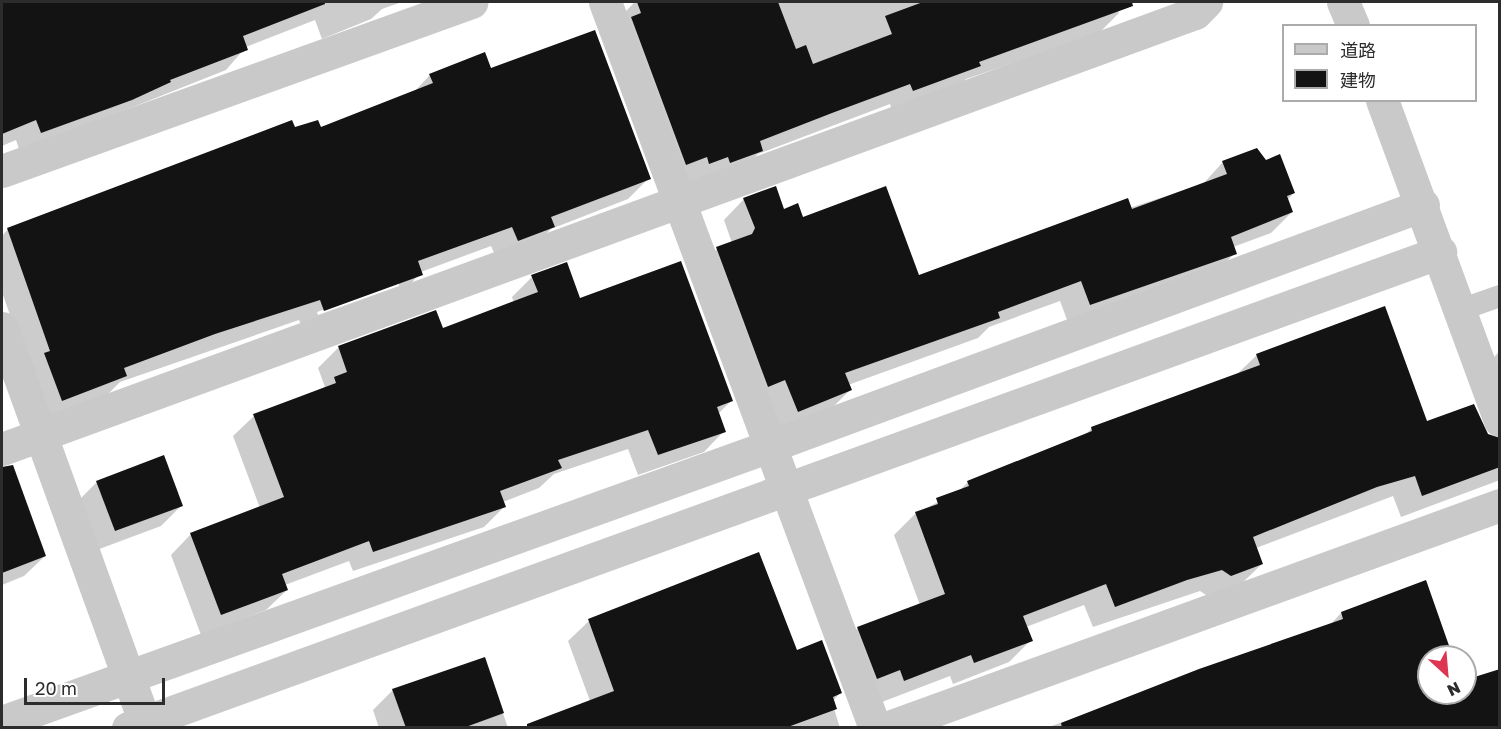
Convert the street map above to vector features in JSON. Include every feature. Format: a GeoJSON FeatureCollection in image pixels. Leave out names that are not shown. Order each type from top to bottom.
{"type":"FeatureCollection","features":[{"type":"Feature","properties":{"kind":"street"},"geometry":{"type":"LineString","coordinates":[[2,171],[471,2]]}},
{"type":"Feature","properties":{"kind":"street"},"geometry":{"type":"LineString","coordinates":[[605,2],[875,728]]}},
{"type":"Feature","properties":{"kind":"street"},"geometry":{"type":"LineString","coordinates":[[2,448],[680,203],[1195,13],[1206,2]]}},
{"type":"Feature","properties":{"kind":"street"},"geometry":{"type":"LineString","coordinates":[[1343,2],[1352,24]]}},
{"type":"Feature","properties":{"kind":"street"},"geometry":{"type":"LineString","coordinates":[[1383,102],[1423,205],[1500,420]]}},
{"type":"Feature","properties":{"kind":"street"},"geometry":{"type":"LineString","coordinates":[[2,723],[770,446],[1423,205]]}},
{"type":"Feature","properties":{"kind":"street"},"geometry":{"type":"LineString","coordinates":[[2,328],[129,676],[140,725],[1440,252]]}},
{"type":"Feature","properties":{"kind":"street"},"geometry":{"type":"LineString","coordinates":[[886,728],[1500,505]]}},
{"type":"Feature","properties":{"kind":"lane"},"geometry":{"type":"LineString","coordinates":[[1460,310],[1500,296]]}},
{"type":"Feature","properties":{"kind":"building"},"geometry":{"type":"Polygon","coordinates":[[[2,2],[325,2],[325,4],[243,36],[248,50],[170,80],[171,82],[132,100],[41,133],[36,120],[2,134],[2,2]]]}},
{"type":"Feature","properties":{"kind":"building"},"geometry":{"type":"Polygon","coordinates":[[[637,2],[778,2],[796,49],[806,45],[813,64],[892,34],[885,16],[923,2],[1132,2],[1133,6],[979,62],[981,66],[913,91],[910,84],[760,141],[763,151],[730,163],[728,157],[709,164],[707,157],[686,165],[631,17],[641,13],[637,2]]]}},
{"type":"Feature","properties":{"kind":"building"},"geometry":{"type":"Polygon","coordinates":[[[595,30],[651,179],[551,217],[555,227],[518,241],[512,227],[418,261],[423,275],[324,311],[320,300],[215,334],[124,368],[127,376],[62,401],[44,353],[50,351],[7,228],[292,120],[295,127],[318,120],[321,127],[433,83],[429,74],[485,52],[491,68],[595,30]]]}},
{"type":"Feature","properties":{"kind":"building"},"geometry":{"type":"Polygon","coordinates":[[[1257,148],[1266,160],[1280,154],[1295,193],[1287,196],[1293,212],[1231,237],[1237,254],[1090,305],[1081,281],[998,312],[1000,318],[845,373],[852,390],[798,412],[785,380],[768,387],[716,247],[752,234],[755,228],[743,198],[776,186],[784,209],[798,203],[803,217],[886,186],[919,275],[1128,198],[1132,209],[1227,174],[1222,161],[1257,148]]]}},
{"type":"Feature","properties":{"kind":"building"},"geometry":{"type":"Polygon","coordinates":[[[681,261],[733,401],[717,407],[726,432],[658,455],[648,430],[558,460],[562,468],[500,491],[506,507],[373,552],[369,541],[282,574],[288,590],[221,615],[190,533],[284,497],[253,414],[336,383],[334,377],[347,372],[338,346],[436,310],[443,328],[538,292],[531,275],[567,262],[580,298],[681,261]]]}},
{"type":"Feature","properties":{"kind":"building"},"geometry":{"type":"Polygon","coordinates":[[[1385,306],[1427,421],[1474,404],[1488,434],[1500,438],[1500,467],[1422,496],[1415,476],[1377,487],[1253,537],[1263,564],[1231,576],[1222,570],[1187,580],[1115,607],[1106,584],[1023,616],[1033,641],[974,663],[971,655],[904,681],[900,670],[877,679],[857,627],[945,594],[915,512],[938,504],[936,498],[969,486],[967,481],[1092,431],[1091,427],[1260,365],[1256,354],[1385,306]]]}},
{"type":"Feature","properties":{"kind":"building"},"geometry":{"type":"Polygon","coordinates":[[[164,455],[183,506],[115,531],[96,481],[164,455]]]}},
{"type":"Feature","properties":{"kind":"building"},"geometry":{"type":"Polygon","coordinates":[[[13,465],[46,556],[2,573],[2,467],[13,465]]]}},
{"type":"Feature","properties":{"kind":"building"},"geometry":{"type":"Polygon","coordinates":[[[759,552],[797,650],[822,640],[842,693],[833,697],[837,709],[785,728],[527,728],[527,724],[614,691],[588,619],[759,552]]]}},
{"type":"Feature","properties":{"kind":"building"},"geometry":{"type":"Polygon","coordinates":[[[1426,580],[1449,645],[1417,645],[1417,705],[1477,705],[1477,676],[1500,669],[1500,728],[1062,728],[1061,723],[1199,669],[1343,619],[1341,612],[1426,580]]]}},
{"type":"Feature","properties":{"kind":"building"},"geometry":{"type":"Polygon","coordinates":[[[485,657],[504,713],[463,728],[406,728],[392,689],[485,657]]]}}]}
